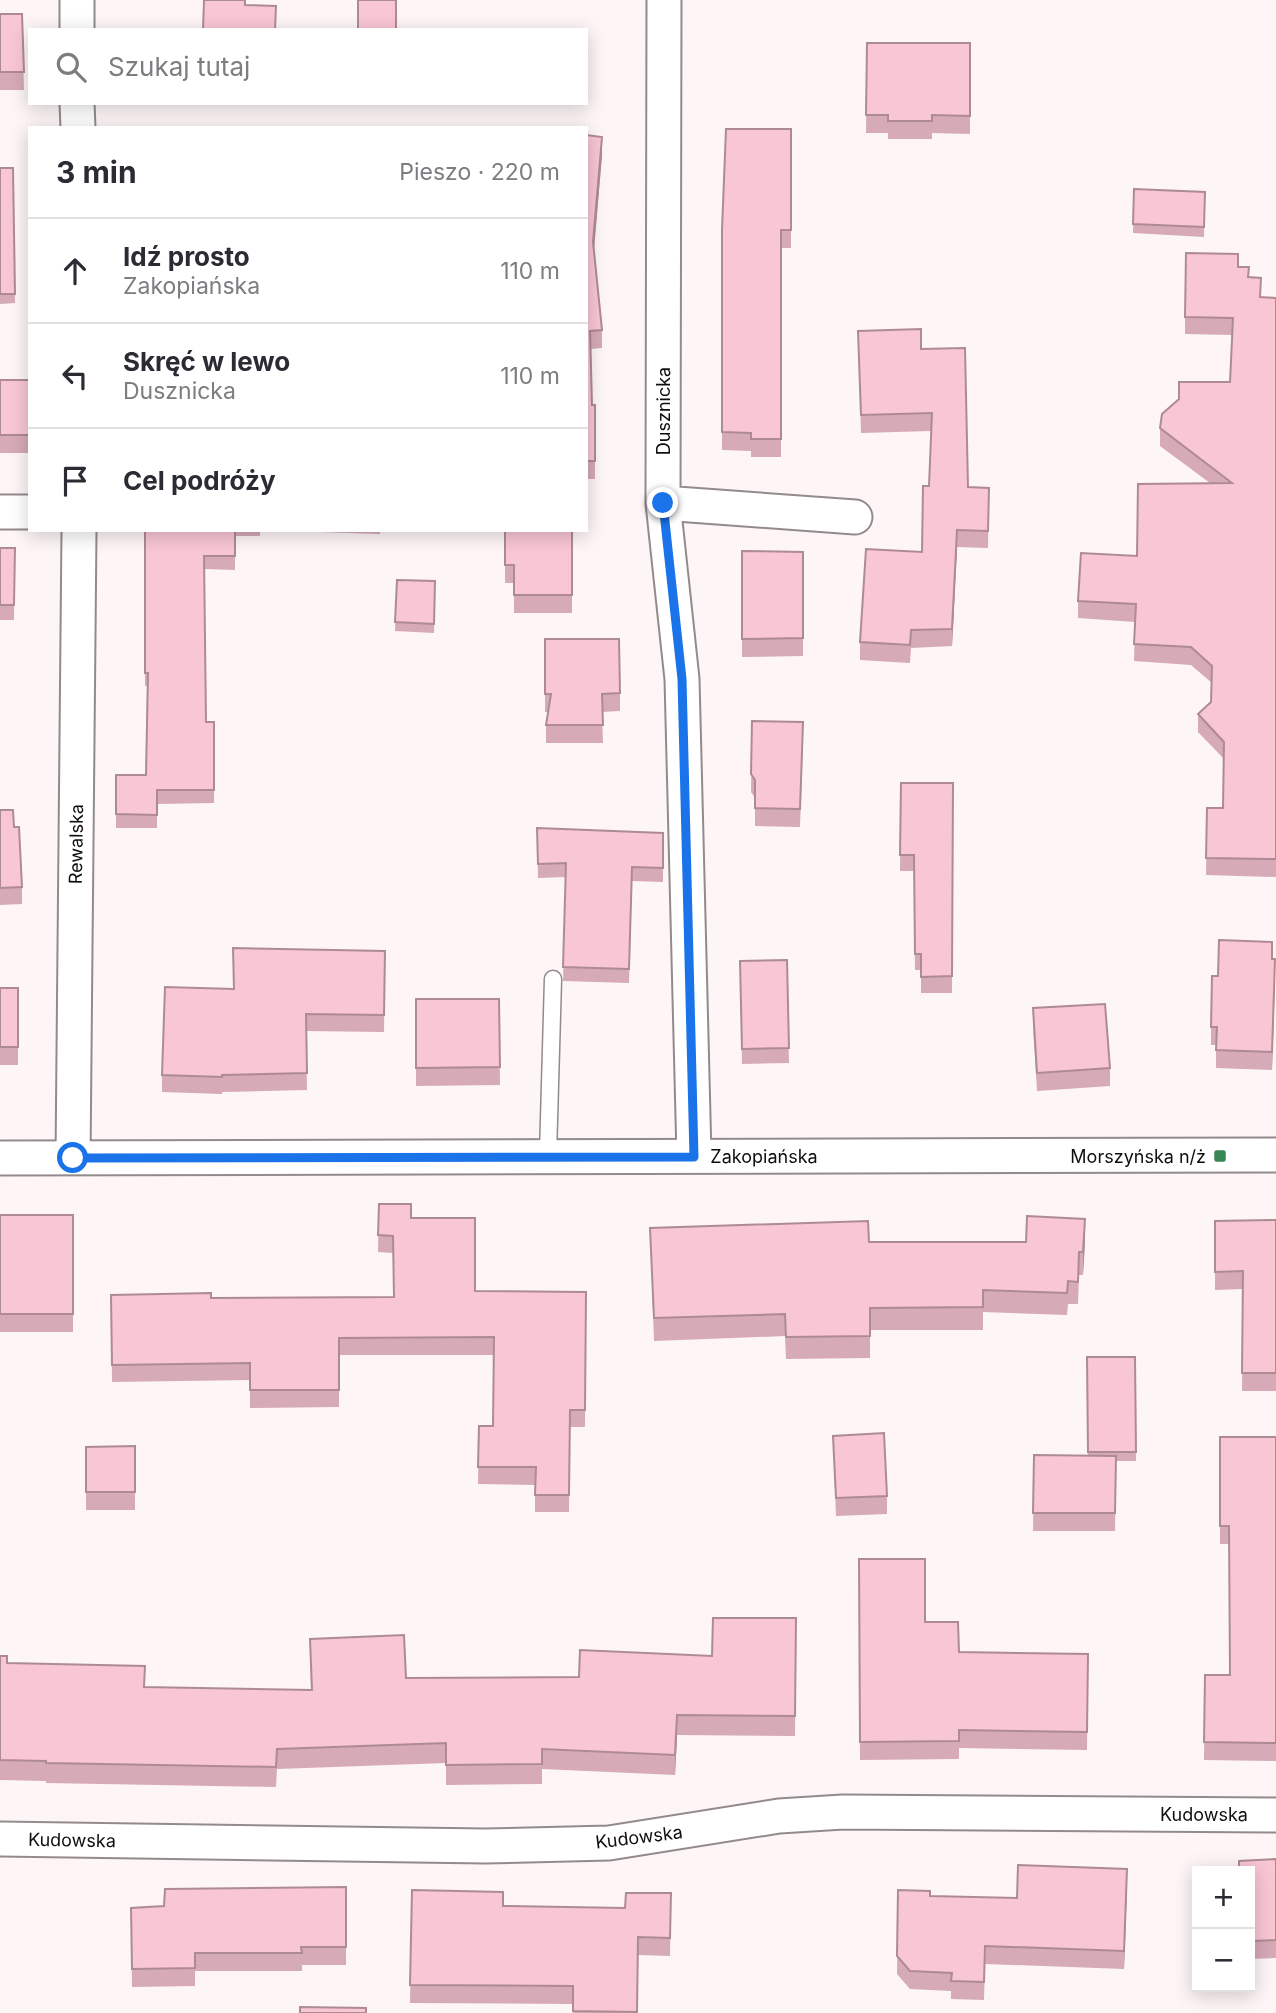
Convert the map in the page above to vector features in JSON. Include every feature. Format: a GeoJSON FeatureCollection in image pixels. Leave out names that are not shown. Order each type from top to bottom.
{"type":"FeatureCollection","features":[{"type":"Feature","properties":{"kind":"street"},"geometry":{"type":"LineString","coordinates":[[77,0],[77,28]]}},
{"type":"Feature","properties":{"kind":"street","name":"Dusznicka"},"geometry":{"type":"LineString","coordinates":[[664,0],[663,503],[682,679],[694,1157]]}},
{"type":"Feature","properties":{"kind":"street"},"geometry":{"type":"LineString","coordinates":[[77,105],[78,126]]}},
{"type":"Feature","properties":{"kind":"street"},"geometry":{"type":"LineString","coordinates":[[663,503],[855,517]]}},
{"type":"Feature","properties":{"kind":"street"},"geometry":{"type":"LineString","coordinates":[[0,512],[28,512]]}},
{"type":"Feature","properties":{"kind":"street","name":"Rewalska"},"geometry":{"type":"LineString","coordinates":[[73,1158],[79,532]]}},
{"type":"Feature","properties":{"kind":"street","name":"Zakopiańska"},"geometry":{"type":"LineString","coordinates":[[0,1158],[1276,1156]]}},
{"type":"Feature","properties":{"kind":"street","name":"Kudowska"},"geometry":{"type":"LineString","coordinates":[[0,1839],[485,1846],[608,1843],[779,1816],[843,1812],[1276,1815]]}},
{"type":"Feature","properties":{"kind":"lane"},"geometry":{"type":"LineString","coordinates":[[548,1156],[553,979]]}},
{"type":"Feature","properties":{"kind":"building"},"geometry":{"type":"Polygon","coordinates":[[[204,0],[245,0],[245,5],[276,6],[275,28],[203,28],[204,0]]]}},
{"type":"Feature","properties":{"kind":"building"},"geometry":{"type":"Polygon","coordinates":[[[358,0],[396,0],[396,28],[358,28],[358,0]]]}},
{"type":"Feature","properties":{"kind":"building"},"geometry":{"type":"Polygon","coordinates":[[[0,14],[22,14],[24,72],[0,72],[0,14]]]}},
{"type":"Feature","properties":{"kind":"building"},"geometry":{"type":"Polygon","coordinates":[[[867,43],[970,43],[970,116],[932,115],[932,121],[888,121],[888,115],[866,115],[867,43]]]}},
{"type":"Feature","properties":{"kind":"building"},"geometry":{"type":"Polygon","coordinates":[[[726,129],[791,129],[791,230],[781,230],[781,439],[751,439],[751,433],[722,432],[722,230],[726,129]]]}},
{"type":"Feature","properties":{"kind":"building"},"geometry":{"type":"Polygon","coordinates":[[[588,135],[602,137],[593,242],[602,330],[590,331],[592,405],[595,405],[595,461],[588,461],[588,135]]]}},
{"type":"Feature","properties":{"kind":"building"},"geometry":{"type":"Polygon","coordinates":[[[0,168],[13,168],[15,294],[0,294],[0,168]]]}},
{"type":"Feature","properties":{"kind":"building"},"geometry":{"type":"Polygon","coordinates":[[[1134,189],[1205,192],[1204,227],[1133,224],[1134,189]]]}},
{"type":"Feature","properties":{"kind":"building"},"geometry":{"type":"Polygon","coordinates":[[[1186,253],[1238,254],[1238,267],[1249,267],[1248,277],[1261,278],[1260,297],[1276,298],[1276,859],[1206,858],[1207,808],[1223,808],[1224,742],[1198,714],[1211,702],[1212,666],[1191,647],[1134,644],[1136,604],[1078,601],[1081,553],[1137,556],[1138,484],[1232,483],[1160,428],[1162,414],[1179,399],[1179,382],[1230,382],[1233,318],[1185,317],[1186,253]]]}},
{"type":"Feature","properties":{"kind":"building"},"geometry":{"type":"Polygon","coordinates":[[[921,329],[921,349],[965,348],[968,487],[989,488],[988,531],[957,530],[952,629],[911,630],[910,645],[860,642],[866,549],[922,552],[923,486],[929,486],[932,413],[861,415],[858,331],[921,329]]]}},
{"type":"Feature","properties":{"kind":"building"},"geometry":{"type":"Polygon","coordinates":[[[0,380],[28,380],[28,435],[0,435],[0,380]]]}},
{"type":"Feature","properties":{"kind":"building"},"geometry":{"type":"Polygon","coordinates":[[[145,532],[235,532],[235,556],[204,556],[206,722],[214,722],[214,790],[157,790],[157,815],[116,814],[116,775],[146,775],[148,673],[145,673],[145,532]]]}},
{"type":"Feature","properties":{"kind":"building"},"geometry":{"type":"Polygon","coordinates":[[[505,532],[572,532],[572,595],[514,595],[514,565],[505,565],[505,532]]]}},
{"type":"Feature","properties":{"kind":"building"},"geometry":{"type":"Polygon","coordinates":[[[0,548],[15,548],[14,605],[0,605],[0,548]]]}},
{"type":"Feature","properties":{"kind":"building"},"geometry":{"type":"Polygon","coordinates":[[[742,551],[803,552],[803,638],[742,639],[742,551]]]}},
{"type":"Feature","properties":{"kind":"building"},"geometry":{"type":"Polygon","coordinates":[[[397,580],[435,581],[434,624],[395,622],[397,580]]]}},
{"type":"Feature","properties":{"kind":"building"},"geometry":{"type":"Polygon","coordinates":[[[545,639],[619,639],[620,693],[602,694],[603,725],[546,725],[551,694],[545,694],[545,639]]]}},
{"type":"Feature","properties":{"kind":"building"},"geometry":{"type":"Polygon","coordinates":[[[752,721],[803,722],[800,809],[755,808],[755,780],[751,774],[752,721]]]}},
{"type":"Feature","properties":{"kind":"building"},"geometry":{"type":"Polygon","coordinates":[[[901,783],[953,783],[952,976],[921,977],[921,954],[915,954],[914,855],[900,855],[901,783]]]}},
{"type":"Feature","properties":{"kind":"building"},"geometry":{"type":"Polygon","coordinates":[[[0,810],[13,810],[14,827],[19,827],[22,887],[0,888],[0,810]]]}},
{"type":"Feature","properties":{"kind":"building"},"geometry":{"type":"Polygon","coordinates":[[[537,828],[663,833],[663,868],[632,867],[629,969],[563,967],[566,863],[538,864],[537,828]]]}},
{"type":"Feature","properties":{"kind":"building"},"geometry":{"type":"Polygon","coordinates":[[[1219,940],[1272,942],[1272,959],[1275,959],[1272,1052],[1216,1050],[1217,1027],[1211,1027],[1212,976],[1218,976],[1219,940]]]}},
{"type":"Feature","properties":{"kind":"building"},"geometry":{"type":"Polygon","coordinates":[[[233,948],[385,951],[384,1015],[306,1014],[307,1073],[222,1077],[162,1075],[165,987],[234,989],[233,948]]]}},
{"type":"Feature","properties":{"kind":"building"},"geometry":{"type":"Polygon","coordinates":[[[787,960],[789,1048],[742,1049],[740,961],[787,960]]]}},
{"type":"Feature","properties":{"kind":"building"},"geometry":{"type":"Polygon","coordinates":[[[0,988],[18,988],[18,1047],[0,1047],[0,988]]]}},
{"type":"Feature","properties":{"kind":"building"},"geometry":{"type":"Polygon","coordinates":[[[416,999],[499,999],[500,1067],[416,1068],[416,999]]]}},
{"type":"Feature","properties":{"kind":"building"},"geometry":{"type":"Polygon","coordinates":[[[1105,1004],[1110,1068],[1037,1073],[1033,1008],[1105,1004]]]}},
{"type":"Feature","properties":{"kind":"building"},"geometry":{"type":"Polygon","coordinates":[[[379,1204],[411,1204],[411,1218],[475,1218],[475,1291],[586,1292],[585,1410],[570,1410],[569,1495],[535,1495],[536,1467],[478,1467],[479,1426],[493,1426],[494,1337],[339,1338],[339,1390],[250,1390],[250,1363],[112,1365],[111,1295],[211,1293],[211,1298],[394,1297],[393,1236],[378,1235],[379,1204]]]}},
{"type":"Feature","properties":{"kind":"building"},"geometry":{"type":"Polygon","coordinates":[[[0,1215],[73,1215],[73,1314],[0,1314],[0,1215]]]}},
{"type":"Feature","properties":{"kind":"building"},"geometry":{"type":"Polygon","coordinates":[[[1027,1216],[1085,1219],[1083,1252],[1079,1252],[1078,1282],[1068,1281],[1067,1293],[983,1290],[983,1307],[870,1308],[870,1336],[786,1337],[785,1314],[654,1318],[650,1228],[868,1221],[869,1242],[1026,1242],[1027,1216]]]}},
{"type":"Feature","properties":{"kind":"building"},"geometry":{"type":"Polygon","coordinates":[[[1276,1220],[1276,1373],[1242,1373],[1243,1271],[1215,1272],[1215,1221],[1276,1220]]]}},
{"type":"Feature","properties":{"kind":"building"},"geometry":{"type":"Polygon","coordinates":[[[1087,1357],[1135,1357],[1136,1452],[1088,1452],[1087,1357]]]}},
{"type":"Feature","properties":{"kind":"building"},"geometry":{"type":"Polygon","coordinates":[[[884,1433],[887,1496],[836,1498],[833,1436],[884,1433]]]}},
{"type":"Feature","properties":{"kind":"building"},"geometry":{"type":"Polygon","coordinates":[[[1220,1437],[1276,1437],[1276,1743],[1204,1742],[1205,1675],[1230,1675],[1229,1526],[1220,1526],[1220,1437]]]}},
{"type":"Feature","properties":{"kind":"building"},"geometry":{"type":"Polygon","coordinates":[[[135,1446],[135,1492],[86,1492],[86,1447],[135,1446]]]}},
{"type":"Feature","properties":{"kind":"building"},"geometry":{"type":"Polygon","coordinates":[[[1034,1455],[1116,1456],[1115,1513],[1033,1513],[1034,1455]]]}},
{"type":"Feature","properties":{"kind":"building"},"geometry":{"type":"Polygon","coordinates":[[[859,1559],[925,1559],[925,1622],[958,1622],[959,1652],[1088,1654],[1087,1732],[959,1730],[959,1741],[860,1742],[859,1559]]]}},
{"type":"Feature","properties":{"kind":"building"},"geometry":{"type":"Polygon","coordinates":[[[713,1618],[796,1618],[795,1716],[677,1715],[675,1755],[542,1749],[542,1764],[446,1765],[446,1743],[277,1749],[276,1767],[0,1760],[0,1656],[7,1656],[7,1663],[145,1666],[144,1687],[312,1690],[310,1639],[404,1635],[406,1678],[579,1677],[580,1650],[712,1656],[713,1618]]]}},
{"type":"Feature","properties":{"kind":"building"},"geometry":{"type":"Polygon","coordinates":[[[1276,1859],[1276,1940],[1255,1941],[1255,1866],[1239,1866],[1239,1861],[1276,1859]]]}},
{"type":"Feature","properties":{"kind":"building"},"geometry":{"type":"Polygon","coordinates":[[[1018,1865],[1127,1869],[1124,1951],[985,1946],[984,1982],[951,1981],[952,1973],[910,1971],[897,1956],[898,1890],[930,1891],[930,1896],[1017,1898],[1018,1865]]]}},
{"type":"Feature","properties":{"kind":"building"},"geometry":{"type":"Polygon","coordinates":[[[346,1887],[346,1947],[301,1947],[302,1953],[195,1953],[195,1968],[132,1969],[131,1908],[164,1906],[165,1889],[346,1887]]]}},
{"type":"Feature","properties":{"kind":"building"},"geometry":{"type":"Polygon","coordinates":[[[412,1890],[503,1892],[503,1906],[625,1908],[626,1893],[671,1893],[670,1938],[638,1937],[637,2012],[573,2011],[573,1986],[410,1985],[412,1890]]]}},
{"type":"Feature","properties":{"kind":"building"},"geometry":{"type":"Polygon","coordinates":[[[300,2007],[366,2008],[366,2013],[300,2013],[300,2007]]]}},
{"type":"Feature","properties":{"kind":"place","name":"Morszyńska n/ż"},"geometry":{"type":"Point","coordinates":[1220,1156]}},
{"type":"Feature","properties":{"kind":"route"},"geometry":{"type":"LineString","coordinates":[[73,1158],[694,1157],[682,679],[663,503]]}}]}
